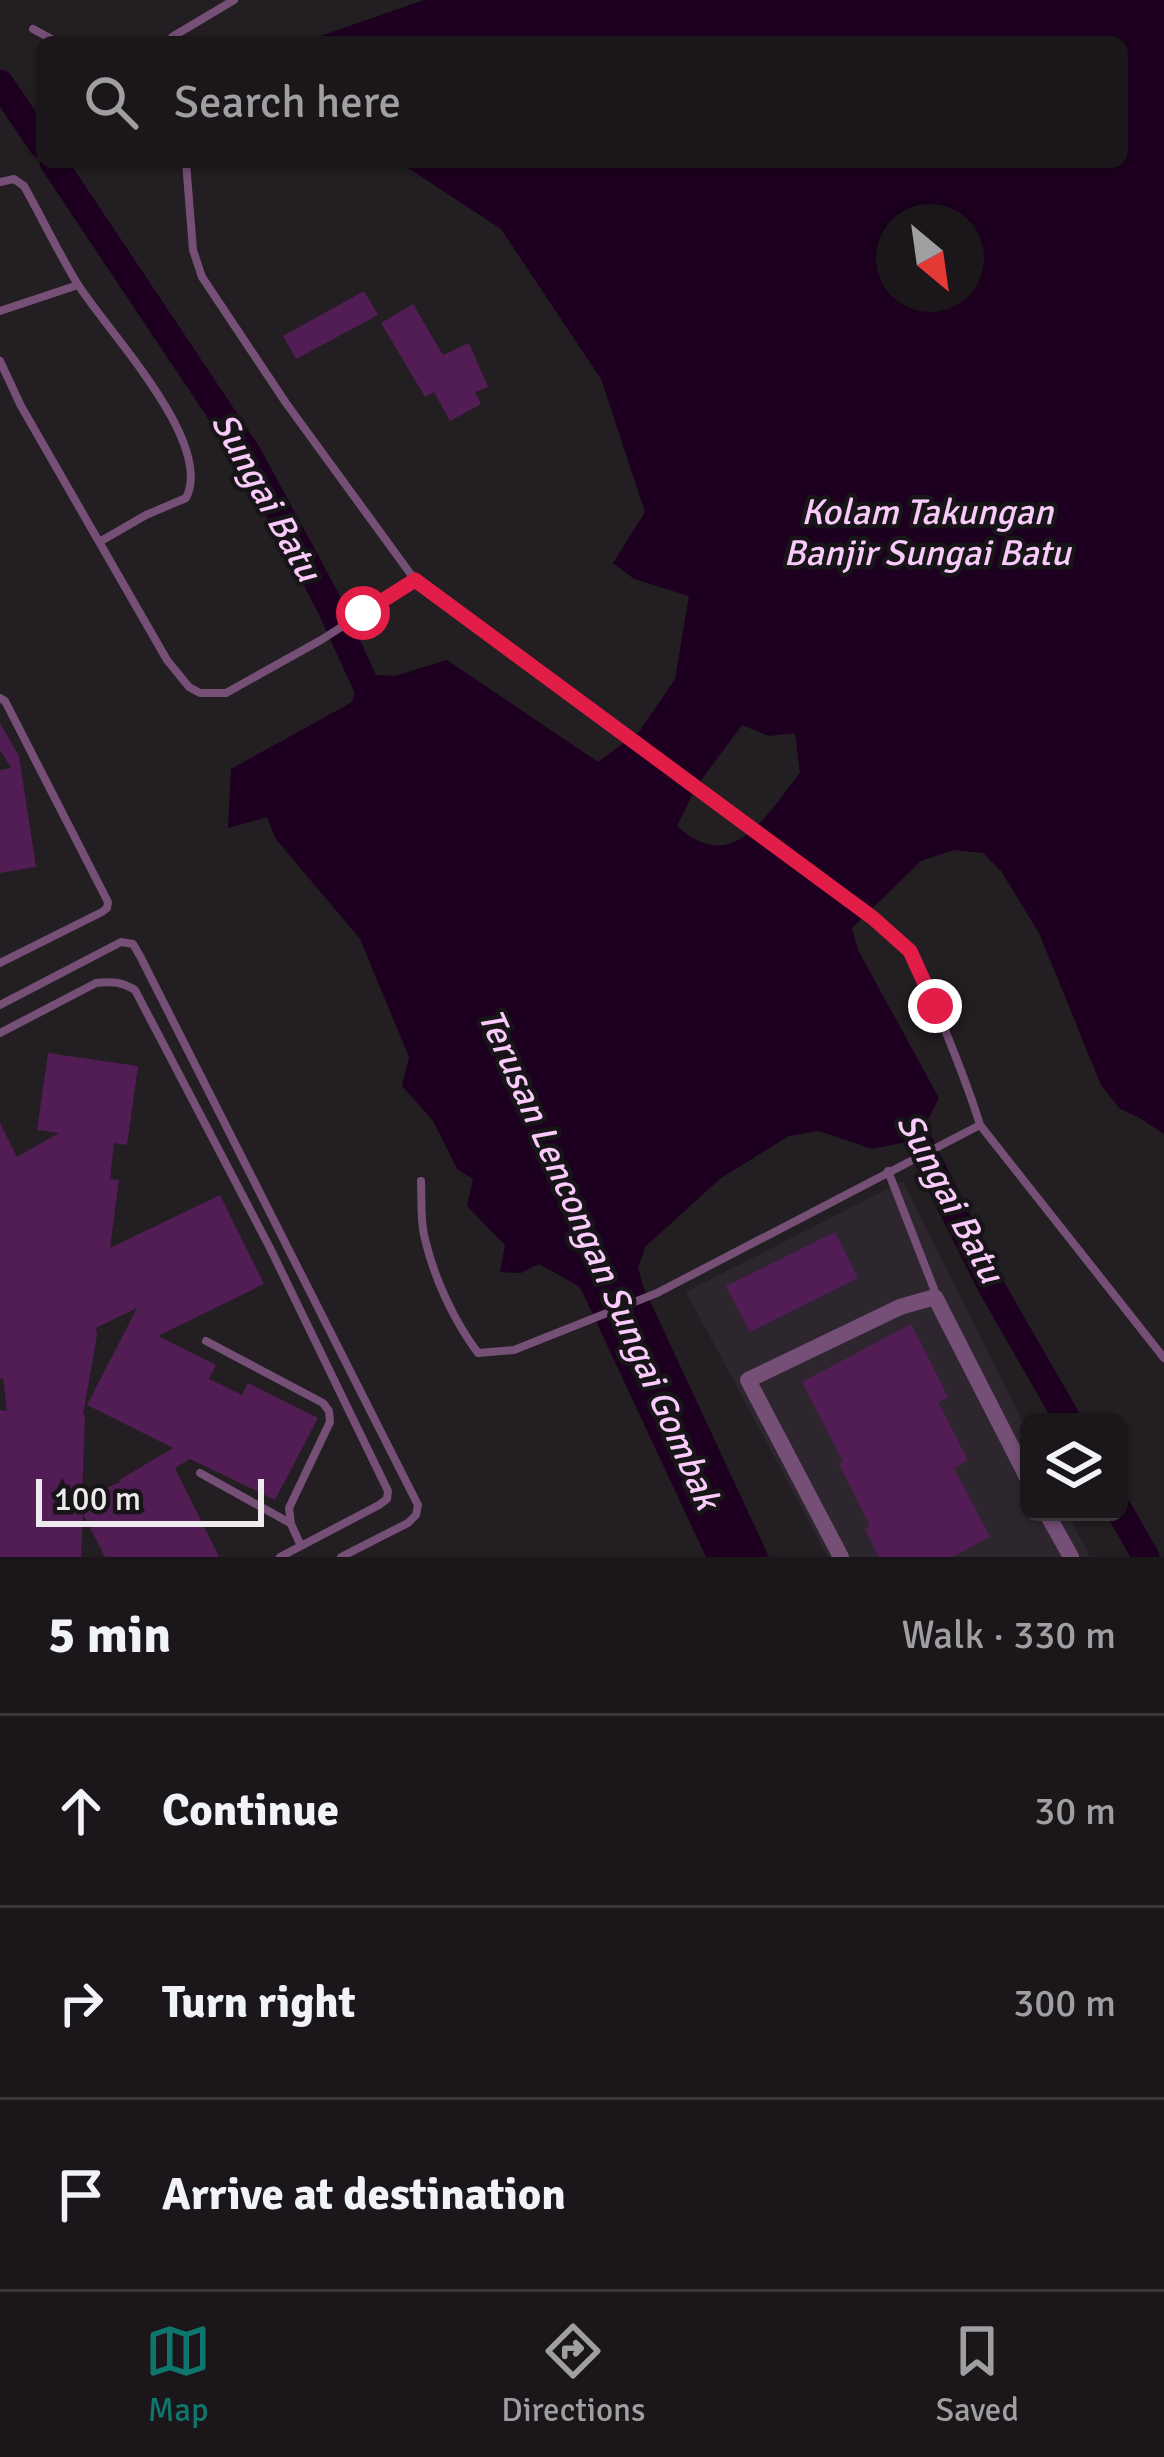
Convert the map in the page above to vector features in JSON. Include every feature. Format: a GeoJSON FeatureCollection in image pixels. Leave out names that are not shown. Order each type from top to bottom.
{"type":"FeatureCollection","features":[{"type":"Feature","properties":{"kind":"street"},"geometry":{"type":"LineString","coordinates":[[841,1557],[748,1380],[900,1307],[935,1297],[1020,1463]]}},
{"type":"Feature","properties":{"kind":"street"},"geometry":{"type":"LineString","coordinates":[[1051,1521],[1071,1557]]}},
{"type":"Feature","properties":{"kind":"lane"},"geometry":{"type":"LineString","coordinates":[[176,36],[234,0]]}},
{"type":"Feature","properties":{"kind":"lane"},"geometry":{"type":"LineString","coordinates":[[33,29],[46,36]]}},
{"type":"Feature","properties":{"kind":"lane"},"geometry":{"type":"LineString","coordinates":[[186,168],[193,250],[207,287],[415,580],[901,941],[916,961],[980,1125],[1164,1358]]}},
{"type":"Feature","properties":{"kind":"lane"},"geometry":{"type":"LineString","coordinates":[[0,182],[14,179],[24,186],[78,285],[171,415],[185,443],[191,478],[186,498],[100,541]]}},
{"type":"Feature","properties":{"kind":"lane"},"geometry":{"type":"LineString","coordinates":[[0,311],[78,285]]}},
{"type":"Feature","properties":{"kind":"lane"},"geometry":{"type":"LineString","coordinates":[[0,362],[178,677],[200,693],[226,693],[415,580]]}},
{"type":"Feature","properties":{"kind":"lane"},"geometry":{"type":"LineString","coordinates":[[0,698],[108,902],[103,912],[0,963]]}},
{"type":"Feature","properties":{"kind":"lane"},"geometry":{"type":"LineString","coordinates":[[0,1005],[122,942],[133,944],[418,1505],[408,1523],[341,1557]]}},
{"type":"Feature","properties":{"kind":"lane"},"geometry":{"type":"LineString","coordinates":[[0,1033],[97,983],[113,981],[135,991],[270,1247],[388,1491],[379,1505],[280,1557]]}},
{"type":"Feature","properties":{"kind":"lane"},"geometry":{"type":"LineString","coordinates":[[421,1181],[423,1235],[466,1336],[478,1353],[514,1350],[657,1293],[980,1125]]}},
{"type":"Feature","properties":{"kind":"lane"},"geometry":{"type":"LineString","coordinates":[[888,1171],[935,1297]]}},
{"type":"Feature","properties":{"kind":"lane"},"geometry":{"type":"LineString","coordinates":[[206,1341],[323,1403],[329,1411],[330,1422],[290,1508],[301,1546]]}},
{"type":"Feature","properties":{"kind":"lane"},"geometry":{"type":"LineString","coordinates":[[200,1472],[291,1524]]}},
{"type":"Feature","properties":{"kind":"shaded area"},"geometry":{"type":"Polygon","coordinates":[[[903,1181],[1020,1417],[1020,1521],[1072,1521],[1090,1557],[828,1557],[686,1292],[903,1181]]]}},
{"type":"Feature","properties":{"kind":"water","name":"Kolam Takungan Banjir Sungai Batu"},"geometry":{"type":"Polygon","coordinates":[[[424,0],[1164,0],[1164,1134],[1120,1109],[1101,1085],[1039,933],[1001,871],[983,853],[953,850],[921,861],[852,928],[858,950],[939,1098],[917,1140],[872,1149],[819,1131],[789,1136],[721,1178],[646,1246],[638,1267],[769,1557],[706,1557],[580,1287],[539,1264],[521,1273],[500,1272],[505,1245],[467,1206],[473,1179],[457,1169],[433,1121],[402,1086],[409,1057],[360,939],[275,838],[267,817],[228,828],[231,769],[352,702],[360,674],[395,676],[447,660],[598,762],[639,732],[675,679],[689,596],[634,579],[613,563],[645,512],[601,379],[501,229],[408,168],[1128,168],[1128,36],[320,36],[424,0]],[[742,725],[696,787],[677,826],[715,846],[747,835],[800,773],[795,733],[769,736],[742,725]]]}},
{"type":"Feature","properties":{"kind":"building"},"geometry":{"type":"Polygon","coordinates":[[[364,291],[378,315],[296,359],[283,336],[364,291]]]}},
{"type":"Feature","properties":{"kind":"building"},"geometry":{"type":"Polygon","coordinates":[[[413,304],[443,355],[469,343],[488,387],[475,392],[481,404],[450,421],[434,392],[425,397],[381,323],[413,304]]]}},
{"type":"Feature","properties":{"kind":"building"},"geometry":{"type":"Polygon","coordinates":[[[0,723],[19,756],[36,867],[0,873],[0,770],[11,768],[0,750],[0,723]]]}},
{"type":"Feature","properties":{"kind":"building"},"geometry":{"type":"Polygon","coordinates":[[[48,1053],[138,1066],[127,1145],[114,1143],[110,1179],[119,1180],[110,1248],[220,1195],[264,1284],[158,1336],[216,1365],[209,1379],[242,1395],[248,1383],[318,1418],[275,1500],[190,1459],[175,1468],[219,1557],[105,1557],[83,1514],[81,1557],[0,1557],[0,1410],[7,1411],[0,1379],[0,1123],[17,1157],[59,1133],[37,1130],[48,1053]],[[137,1308],[96,1328],[83,1415],[82,1499],[120,1482],[173,1448],[87,1405],[137,1308]]]}},
{"type":"Feature","properties":{"kind":"building"},"geometry":{"type":"Polygon","coordinates":[[[835,1232],[858,1278],[750,1332],[726,1286],[835,1232]]]}},
{"type":"Feature","properties":{"kind":"building"},"geometry":{"type":"Polygon","coordinates":[[[911,1324],[948,1397],[938,1402],[968,1460],[954,1468],[990,1537],[952,1557],[879,1557],[865,1529],[870,1526],[839,1464],[843,1462],[802,1382],[911,1324]]]}},
{"type":"Feature","properties":{"kind":"waterway","name":"Sungai Batu"},"geometry":{"type":"LineString","coordinates":[[0,83],[36,136]]}},
{"type":"Feature","properties":{"kind":"waterway","name":"Sungai Batu"},"geometry":{"type":"LineString","coordinates":[[57,168],[248,454],[329,604],[368,690],[387,694]]}},
{"type":"Feature","properties":{"kind":"waterway","name":"Sungai Batu"},"geometry":{"type":"LineString","coordinates":[[902,1108],[992,1288],[1064,1413]]}},
{"type":"Feature","properties":{"kind":"waterway","name":"Sungai Batu"},"geometry":{"type":"LineString","coordinates":[[1125,1521],[1146,1557]]}},
{"type":"Feature","properties":{"kind":"route"},"geometry":{"type":"LineString","coordinates":[[363,613],[415,580],[873,918],[910,951],[935,1006]]}},
{"type":"Feature","properties":{"kind":"water label","name":"Terusan Lencongan Sungai Gombak"},"geometry":{"type":"Point","coordinates":[599,1259]}}]}
